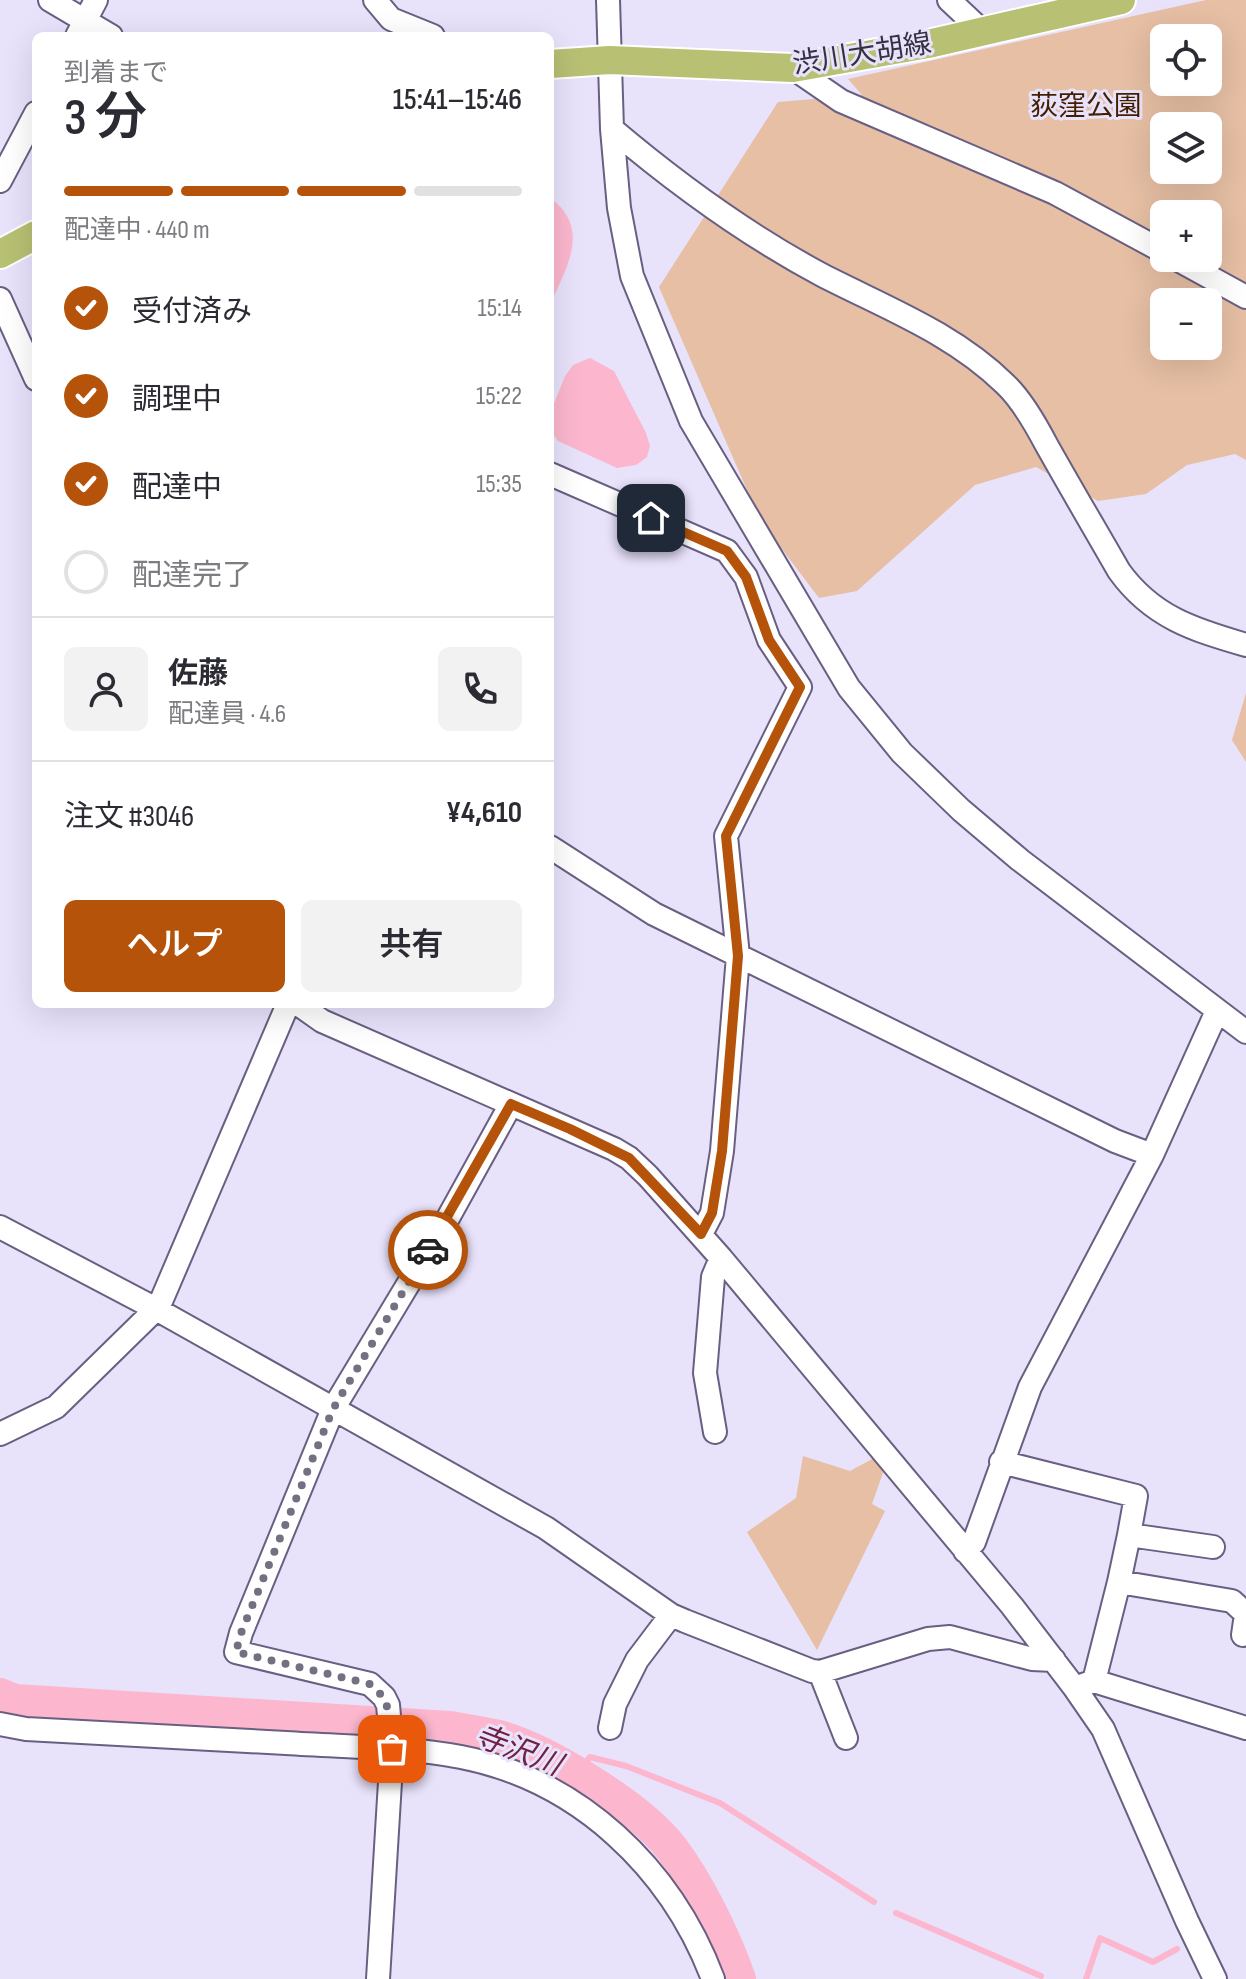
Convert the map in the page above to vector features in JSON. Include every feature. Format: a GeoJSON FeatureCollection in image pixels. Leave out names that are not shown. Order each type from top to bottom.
{"type":"FeatureCollection","features":[{"type":"Feature","properties":{"kind":"main road","name":"渋川大胡線"},"geometry":{"type":"LineString","coordinates":[[554,64],[610,60],[793,68],[928,44],[1121,0]]}},
{"type":"Feature","properties":{"kind":"street"},"geometry":{"type":"LineString","coordinates":[[50,0],[81,28],[96,0]]}},
{"type":"Feature","properties":{"kind":"street"},"geometry":{"type":"LineString","coordinates":[[375,0],[391,19],[423,32]]}},
{"type":"Feature","properties":{"kind":"street"},"geometry":{"type":"LineString","coordinates":[[608,0],[612,129],[619,208],[636,288],[691,421],[849,688],[902,753],[961,810],[1020,860],[1246,1032]]}},
{"type":"Feature","properties":{"kind":"street"},"geometry":{"type":"LineString","coordinates":[[949,0],[983,32]]}},
{"type":"Feature","properties":{"kind":"street"},"geometry":{"type":"LineString","coordinates":[[793,68],[841,101],[1055,193],[1150,244]]}},
{"type":"Feature","properties":{"kind":"street"},"geometry":{"type":"LineString","coordinates":[[0,181],[32,121]]}},
{"type":"Feature","properties":{"kind":"street"},"geometry":{"type":"LineString","coordinates":[[612,129],[665,175],[774,248],[824,276],[908,315],[960,348],[1007,385],[1038,427],[1119,571],[1134,592],[1158,611],[1199,631],[1246,645]]}},
{"type":"Feature","properties":{"kind":"street"},"geometry":{"type":"LineString","coordinates":[[1200,272],[1246,297]]}},
{"type":"Feature","properties":{"kind":"street"},"geometry":{"type":"LineString","coordinates":[[0,299],[32,370]]}},
{"type":"Feature","properties":{"kind":"street"},"geometry":{"type":"LineString","coordinates":[[554,476],[727,551],[746,577],[769,640],[800,687],[726,836],[738,956],[722,1151],[712,1213],[701,1234]]}},
{"type":"Feature","properties":{"kind":"street"},"geometry":{"type":"LineString","coordinates":[[746,577],[773,561]]}},
{"type":"Feature","properties":{"kind":"street"},"geometry":{"type":"LineString","coordinates":[[554,850],[654,914],[1115,1141],[1152,1155]]}},
{"type":"Feature","properties":{"kind":"street"},"geometry":{"type":"LineString","coordinates":[[0,1434],[56,1407],[156,1309],[286,1008]]}},
{"type":"Feature","properties":{"kind":"street"},"geometry":{"type":"LineString","coordinates":[[304,1008],[322,1021],[570,1129],[629,1158],[701,1234],[1054,1660],[1084,1684],[1246,1728]]}},
{"type":"Feature","properties":{"kind":"street"},"geometry":{"type":"LineString","coordinates":[[965,1551],[974,1542],[1030,1387],[1152,1155],[1217,1011]]}},
{"type":"Feature","properties":{"kind":"street"},"geometry":{"type":"LineString","coordinates":[[378,1979],[392,1744],[388,1705],[370,1684],[236,1652],[241,1633],[333,1409],[448,1218],[511,1104]]}},
{"type":"Feature","properties":{"kind":"street"},"geometry":{"type":"LineString","coordinates":[[0,1227],[156,1309],[546,1528],[671,1615],[820,1672],[928,1639],[950,1637],[1022,1657],[1054,1660]]}},
{"type":"Feature","properties":{"kind":"street"},"geometry":{"type":"LineString","coordinates":[[715,1432],[705,1373],[713,1277],[721,1258]]}},
{"type":"Feature","properties":{"kind":"street"},"geometry":{"type":"LineString","coordinates":[[1001,1462],[1136,1496],[1119,1582],[1084,1684],[1215,1979]]}},
{"type":"Feature","properties":{"kind":"street"},"geometry":{"type":"LineString","coordinates":[[1129,1535],[1213,1547]]}},
{"type":"Feature","properties":{"kind":"street"},"geometry":{"type":"LineString","coordinates":[[1119,1582],[1232,1601],[1246,1614],[1243,1635]]}},
{"type":"Feature","properties":{"kind":"street"},"geometry":{"type":"LineString","coordinates":[[610,1728],[615,1704],[637,1660],[671,1615]]}},
{"type":"Feature","properties":{"kind":"street"},"geometry":{"type":"LineString","coordinates":[[820,1672],[846,1738]]}},
{"type":"Feature","properties":{"kind":"street"},"geometry":{"type":"LineString","coordinates":[[0,1724],[26,1729],[392,1744],[461,1757],[519,1773],[585,1809],[631,1849],[658,1878],[677,1906],[702,1950],[713,1979]]}},
{"type":"Feature","properties":{"kind":"green space","name":"荻窪公園"},"geometry":{"type":"Polygon","coordinates":[[[1206,0],[1246,0],[1246,460],[1235,454],[1187,465],[1146,494],[1098,501],[1036,467],[975,485],[857,591],[819,598],[760,520],[659,287],[778,102],[862,95],[848,79],[1206,0]]]}},
{"type":"Feature","properties":{"kind":"green space"},"geometry":{"type":"Polygon","coordinates":[[[1246,693],[1246,762],[1232,740],[1246,693]]]}},
{"type":"Feature","properties":{"kind":"green space"},"geometry":{"type":"Polygon","coordinates":[[[803,1456],[850,1471],[874,1458],[884,1470],[872,1504],[885,1511],[817,1650],[747,1532],[796,1498],[803,1456]]]}},
{"type":"Feature","properties":{"kind":"shaded area"},"geometry":{"type":"Polygon","coordinates":[[[554,202],[570,222],[573,235],[568,263],[554,296],[554,202]]]}},
{"type":"Feature","properties":{"kind":"shaded area"},"geometry":{"type":"Polygon","coordinates":[[[590,358],[614,371],[650,446],[647,457],[636,465],[617,468],[558,441],[554,435],[554,404],[573,365],[590,358]]]}},
{"type":"Feature","properties":{"kind":"waterway","name":"寺沢川"},"geometry":{"type":"LineString","coordinates":[[0,1695],[15,1701],[450,1728],[519,1744],[592,1782],[658,1833],[682,1863],[701,1895],[739,1979]]}},
{"type":"Feature","properties":{"kind":"waterway"},"geometry":{"type":"LineString","coordinates":[[577,1773],[590,1757],[626,1766],[720,1803],[874,1902]]}},
{"type":"Feature","properties":{"kind":"waterway"},"geometry":{"type":"LineString","coordinates":[[896,1913],[1041,1976]]}},
{"type":"Feature","properties":{"kind":"waterway"},"geometry":{"type":"LineString","coordinates":[[1086,1979],[1100,1938],[1153,1962],[1177,1949]]}},
{"type":"Feature","properties":{"kind":"way so far"},"geometry":{"type":"LineString","coordinates":[[392,1749],[388,1705],[370,1684],[236,1652],[327,1422],[428,1250]]}},
{"type":"Feature","properties":{"kind":"route"},"geometry":{"type":"LineString","coordinates":[[428,1250],[511,1104],[629,1158],[701,1234],[712,1213],[729,1086],[738,956],[726,836],[800,687],[769,640],[746,577],[727,551],[651,518]]}}]}
